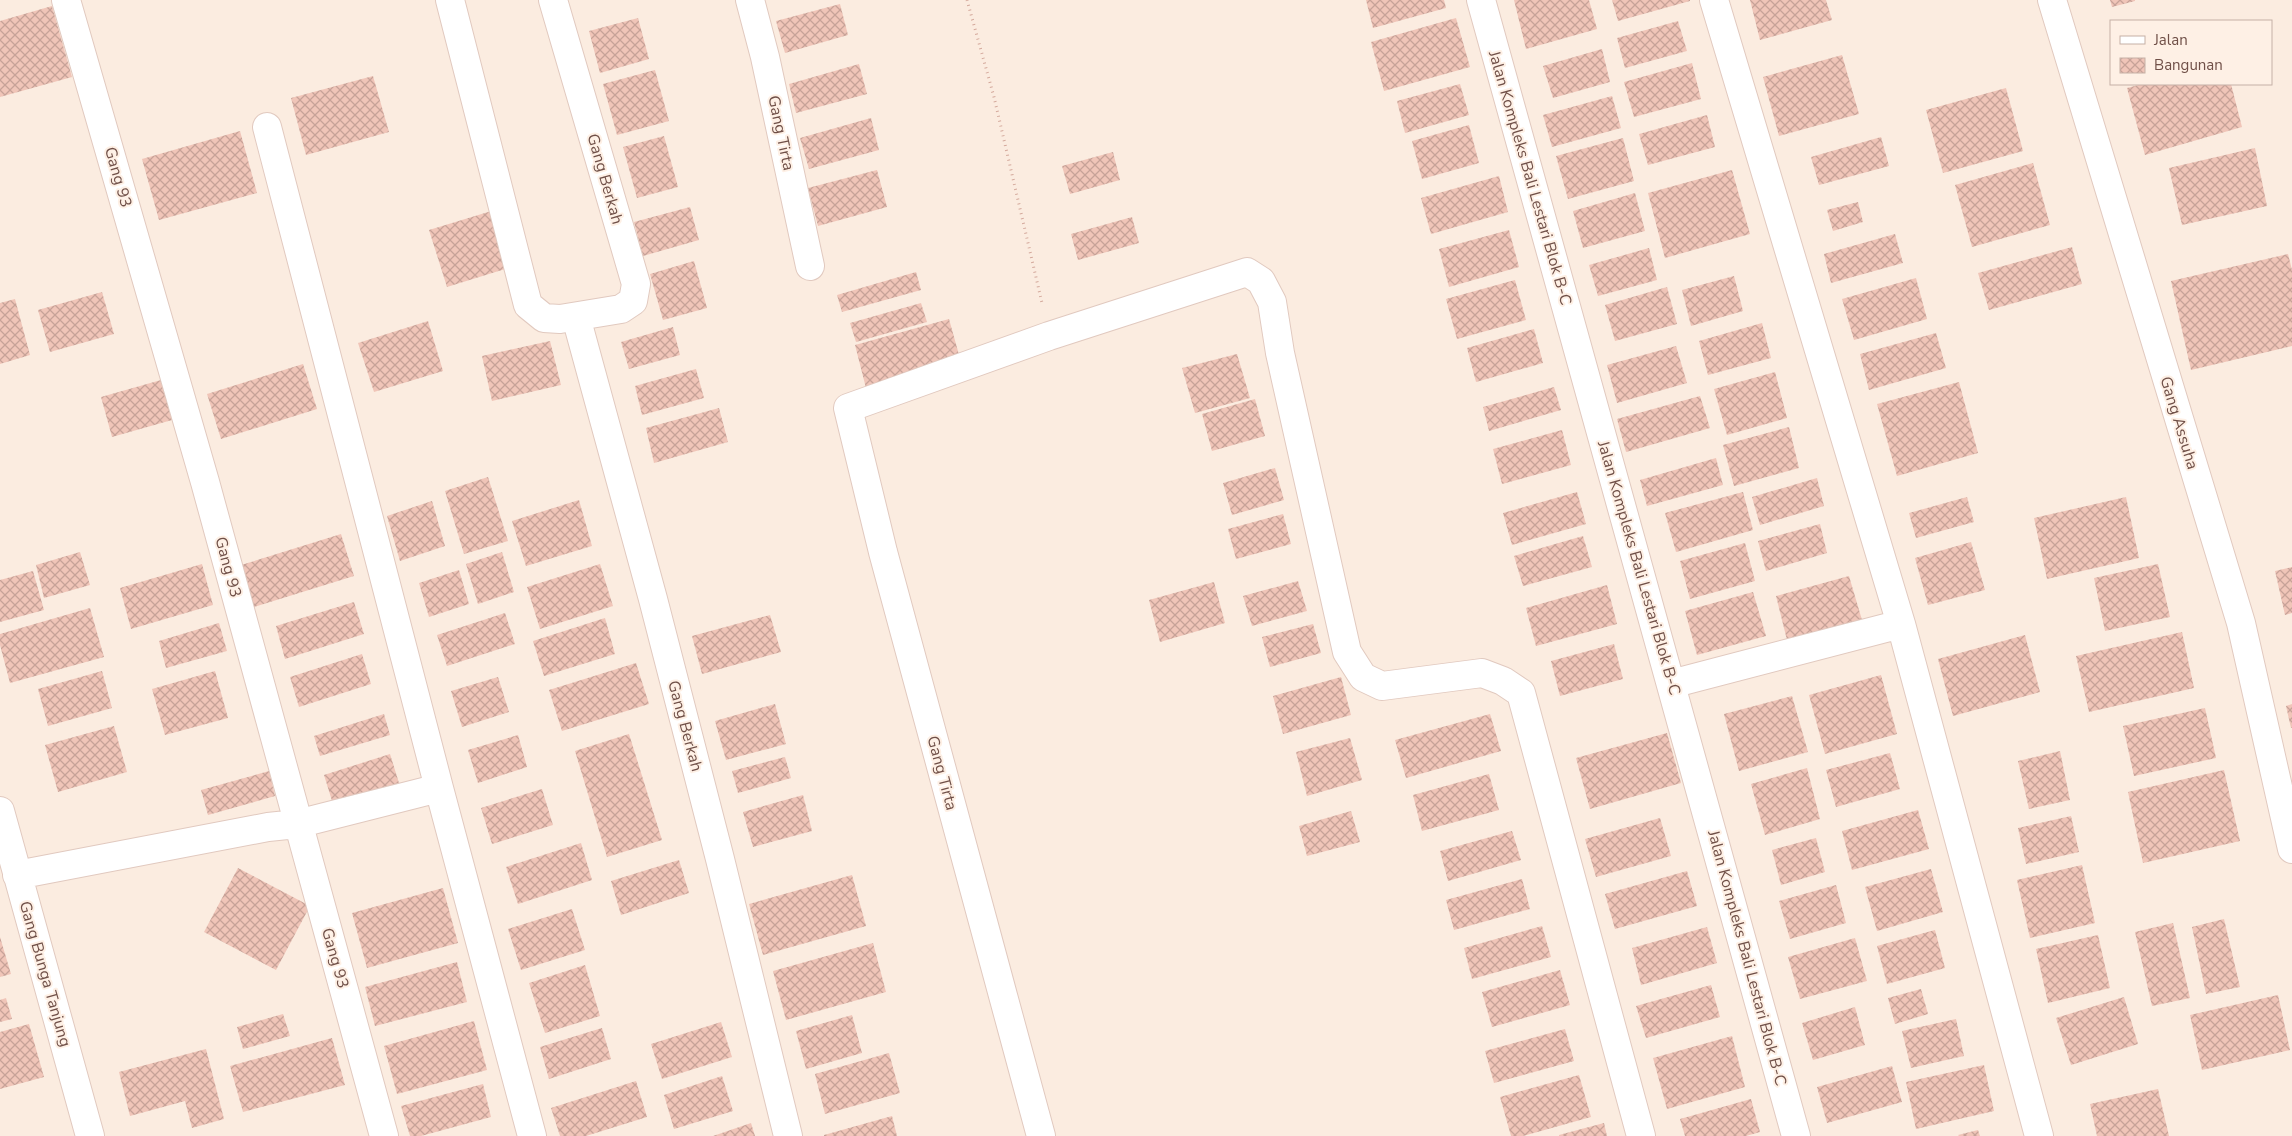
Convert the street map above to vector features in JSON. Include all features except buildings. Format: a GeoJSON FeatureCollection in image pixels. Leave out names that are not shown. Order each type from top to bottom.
{"type":"FeatureCollection","features":[{"type":"Feature","properties":{"kind":"street","name":"Gang 93"},"geometry":{"type":"LineString","coordinates":[[66,0],[200,463],[297,824],[384,1136]]}},
{"type":"Feature","properties":{"kind":"street","name":"Gang Berkah"},"geometry":{"type":"LineString","coordinates":[[450,2],[528,305],[544,318],[560,319],[621,309],[633,301],[636,284],[553,0]]}},
{"type":"Feature","properties":{"kind":"street","name":"Gang Tirta"},"geometry":{"type":"LineString","coordinates":[[750,0],[765,57],[810,266]]}},
{"type":"Feature","properties":{"kind":"street","name":"Jalan Kompleks Bali Lestari Blok B-C"},"geometry":{"type":"LineString","coordinates":[[1481,0],[1796,1136]]}},
{"type":"Feature","properties":{"kind":"street"},"geometry":{"type":"LineString","coordinates":[[1714,0],[1901,624],[2039,1136]]}},
{"type":"Feature","properties":{"kind":"street","name":"Gang Assuha"},"geometry":{"type":"LineString","coordinates":[[2052,0],[2241,623],[2292,849]]}},
{"type":"Feature","properties":{"kind":"street"},"geometry":{"type":"LineString","coordinates":[[266,127],[532,1136]]}},
{"type":"Feature","properties":{"kind":"street"},"geometry":{"type":"LineString","coordinates":[[1049,336],[1247,272],[1262,281],[1272,302],[1280,353],[1347,652],[1363,677],[1382,686],[1482,672],[1503,681],[1521,693],[1589,938],[1641,1136]]}},
{"type":"Feature","properties":{"kind":"street","name":"Gang Berkah"},"geometry":{"type":"LineString","coordinates":[[576,317],[675,686],[788,1136]]}},
{"type":"Feature","properties":{"kind":"street","name":"Gang Tirta"},"geometry":{"type":"LineString","coordinates":[[1041,1136],[886,561],[848,408],[1049,336]]}},
{"type":"Feature","properties":{"kind":"street"},"geometry":{"type":"LineString","coordinates":[[1672,684],[1901,624]]}},
{"type":"Feature","properties":{"kind":"street"},"geometry":{"type":"LineString","coordinates":[[17,875],[268,827],[297,824],[439,788]]}},
{"type":"Feature","properties":{"kind":"street","name":"Gang Bunga Tanjung"},"geometry":{"type":"LineString","coordinates":[[0,811],[90,1136]]}},
{"type":"Feature","properties":{"kind":"path"},"geometry":{"type":"LineString","coordinates":[[967,0],[994,97],[1049,336]]}}]}
